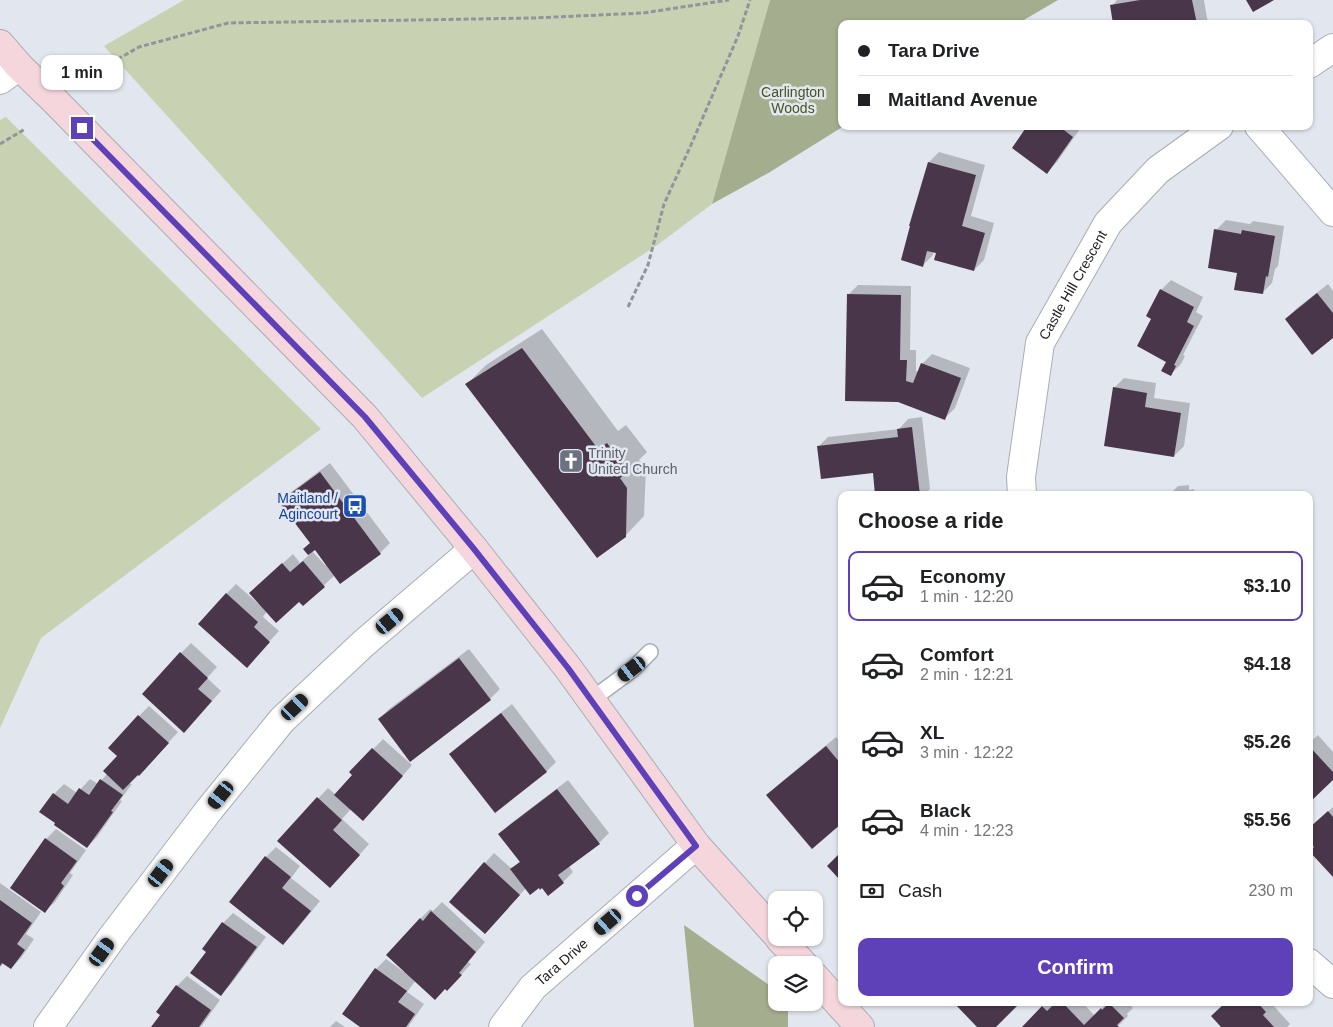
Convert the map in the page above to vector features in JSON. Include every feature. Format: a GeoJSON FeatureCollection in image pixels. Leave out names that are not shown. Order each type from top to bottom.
{"type":"FeatureCollection","features":[{"type":"Feature","properties":{"kind":"main road"},"geometry":{"type":"LineString","coordinates":[[0,44],[10,73],[76,122],[365,417],[474,549],[568,668],[696,846],[768,925]]}},
{"type":"Feature","properties":{"kind":"main road"},"geometry":{"type":"LineString","coordinates":[[786,946],[796,956]]}},
{"type":"Feature","properties":{"kind":"main road"},"geometry":{"type":"LineString","coordinates":[[823,986],[838,1003]]}},
{"type":"Feature","properties":{"kind":"main road"},"geometry":{"type":"LineString","coordinates":[[841,1006],[860,1027]]}},
{"type":"Feature","properties":{"kind":"street"},"geometry":{"type":"LineString","coordinates":[[1313,61],[1333,48]]}},
{"type":"Feature","properties":{"kind":"street","name":"Castle Hill Crescent"},"geometry":{"type":"LineString","coordinates":[[1022,491],[1021,477],[1040,343],[1108,223],[1158,170],[1213,130]]}},
{"type":"Feature","properties":{"kind":"street"},"geometry":{"type":"LineString","coordinates":[[1262,130],[1333,212]]}},
{"type":"Feature","properties":{"kind":"street"},"geometry":{"type":"LineString","coordinates":[[48,1027],[113,936],[209,810],[282,720],[364,643],[474,549]]}},
{"type":"Feature","properties":{"kind":"street","name":"Tara Drive"},"geometry":{"type":"LineString","coordinates":[[503,1027],[533,987],[696,846]]}},
{"type":"Feature","properties":{"kind":"street"},"geometry":{"type":"LineString","coordinates":[[1313,966],[1333,984]]}},
{"type":"Feature","properties":{"kind":"lane"},"geometry":{"type":"LineString","coordinates":[[591,700],[632,669],[650,652]]}},
{"type":"Feature","properties":{"kind":"path"},"geometry":{"type":"LineString","coordinates":[[111,63],[139,47],[228,22],[534,18],[643,13],[729,0]]}},
{"type":"Feature","properties":{"kind":"path"},"geometry":{"type":"LineString","coordinates":[[628,307],[648,265],[664,204],[738,36],[750,0]]}},
{"type":"Feature","properties":{"kind":"path"},"geometry":{"type":"LineString","coordinates":[[0,144],[25,129]]}},
{"type":"Feature","properties":{"kind":"green space"},"geometry":{"type":"Polygon","coordinates":[[[184,0],[770,0],[712,204],[656,246],[422,398],[104,46],[184,0]]]}},
{"type":"Feature","properties":{"kind":"green space","name":"Carlington Woods"},"geometry":{"type":"Polygon","coordinates":[[[770,0],[1058,0],[1024,20],[838,20],[838,130],[770,172],[712,204],[770,0]]]}},
{"type":"Feature","properties":{"kind":"green space"},"geometry":{"type":"Polygon","coordinates":[[[6,117],[321,429],[41,638],[0,728],[0,120],[6,117]]]}},
{"type":"Feature","properties":{"kind":"green space"},"geometry":{"type":"Polygon","coordinates":[[[684,925],[768,984],[768,1011],[788,1011],[788,1027],[694,1027],[684,925]]]}},
{"type":"Feature","properties":{"kind":"building"},"geometry":{"type":"Polygon","coordinates":[[[1140,0],[1192,0],[1196,20],[1112,20],[1110,5],[1140,0]]]}},
{"type":"Feature","properties":{"kind":"building"},"geometry":{"type":"Polygon","coordinates":[[[1246,0],[1274,0],[1253,12],[1246,0]]]}},
{"type":"Feature","properties":{"kind":"building"},"geometry":{"type":"Polygon","coordinates":[[[1024,130],[1064,130],[1073,137],[1047,174],[1012,148],[1024,130]]]}},
{"type":"Feature","properties":{"kind":"building"},"geometry":{"type":"Polygon","coordinates":[[[928,162],[976,175],[962,226],[985,233],[974,271],[934,260],[936,253],[927,251],[923,267],[901,260],[928,162]]]}},
{"type":"Feature","properties":{"kind":"building"},"geometry":{"type":"Polygon","coordinates":[[[1214,229],[1241,234],[1242,230],[1275,236],[1263,294],[1234,290],[1237,273],[1208,268],[1214,229]]]}},
{"type":"Feature","properties":{"kind":"building"},"geometry":{"type":"Polygon","coordinates":[[[1160,289],[1194,307],[1187,322],[1194,326],[1174,365],[1176,366],[1171,376],[1161,371],[1166,362],[1137,346],[1151,319],[1146,316],[1160,289]]]}},
{"type":"Feature","properties":{"kind":"building"},"geometry":{"type":"Polygon","coordinates":[[[1317,293],[1333,313],[1333,338],[1312,355],[1285,319],[1317,293]]]}},
{"type":"Feature","properties":{"kind":"building"},"geometry":{"type":"Polygon","coordinates":[[[847,294],[901,295],[900,360],[907,360],[906,381],[913,383],[921,363],[961,378],[945,420],[898,402],[845,401],[847,294]]]}},
{"type":"Feature","properties":{"kind":"building","name":"Trinity United Church"},"geometry":{"type":"Polygon","coordinates":[[[522,348],[598,449],[607,443],[628,472],[620,478],[627,488],[626,537],[597,558],[465,384],[522,348]]]}},
{"type":"Feature","properties":{"kind":"building"},"geometry":{"type":"Polygon","coordinates":[[[1113,387],[1147,393],[1145,407],[1181,413],[1174,457],[1104,446],[1113,387]]]}},
{"type":"Feature","properties":{"kind":"building"},"geometry":{"type":"Polygon","coordinates":[[[912,427],[920,491],[875,491],[873,473],[821,479],[817,446],[898,437],[897,429],[912,427]]]}},
{"type":"Feature","properties":{"kind":"building"},"geometry":{"type":"Polygon","coordinates":[[[320,472],[381,554],[340,584],[315,550],[308,555],[303,549],[310,543],[279,502],[320,472]]]}},
{"type":"Feature","properties":{"kind":"building"},"geometry":{"type":"Polygon","coordinates":[[[303,561],[325,587],[303,606],[299,602],[276,623],[249,593],[282,563],[290,572],[303,561]]]}},
{"type":"Feature","properties":{"kind":"building"},"geometry":{"type":"Polygon","coordinates":[[[226,593],[258,622],[254,627],[270,642],[247,668],[198,624],[226,593]]]}},
{"type":"Feature","properties":{"kind":"building"},"geometry":{"type":"Polygon","coordinates":[[[180,652],[208,678],[198,689],[212,701],[184,733],[142,694],[180,652]]]}},
{"type":"Feature","properties":{"kind":"building"},"geometry":{"type":"Polygon","coordinates":[[[459,658],[491,700],[410,762],[378,719],[459,658]]]}},
{"type":"Feature","properties":{"kind":"building"},"geometry":{"type":"Polygon","coordinates":[[[501,713],[547,772],[495,813],[449,754],[501,713]]]}},
{"type":"Feature","properties":{"kind":"building"},"geometry":{"type":"Polygon","coordinates":[[[138,715],[169,743],[139,776],[123,790],[103,771],[117,756],[108,748],[138,715]]]}},
{"type":"Feature","properties":{"kind":"building"},"geometry":{"type":"Polygon","coordinates":[[[826,746],[838,760],[838,827],[812,849],[766,795],[826,746]]]}},
{"type":"Feature","properties":{"kind":"building"},"geometry":{"type":"Polygon","coordinates":[[[372,748],[403,776],[363,821],[334,795],[352,775],[349,772],[372,748]]]}},
{"type":"Feature","properties":{"kind":"building"},"geometry":{"type":"Polygon","coordinates":[[[1313,750],[1333,772],[1333,780],[1313,799],[1313,750]]]}},
{"type":"Feature","properties":{"kind":"building"},"geometry":{"type":"Polygon","coordinates":[[[100,779],[123,795],[87,848],[39,812],[53,793],[68,804],[79,788],[89,795],[100,779]]]}},
{"type":"Feature","properties":{"kind":"building"},"geometry":{"type":"Polygon","coordinates":[[[557,789],[600,844],[558,875],[564,883],[548,896],[542,888],[540,890],[539,888],[530,895],[510,869],[520,862],[498,834],[557,789]]]}},
{"type":"Feature","properties":{"kind":"building"},"geometry":{"type":"Polygon","coordinates":[[[317,797],[342,820],[333,830],[360,855],[330,888],[277,841],[317,797]]]}},
{"type":"Feature","properties":{"kind":"building"},"geometry":{"type":"Polygon","coordinates":[[[1328,811],[1333,817],[1333,877],[1313,855],[1313,824],[1328,811]]]}},
{"type":"Feature","properties":{"kind":"building"},"geometry":{"type":"Polygon","coordinates":[[[45,838],[77,861],[61,883],[64,886],[45,913],[10,888],[45,838]]]}},
{"type":"Feature","properties":{"kind":"building"},"geometry":{"type":"Polygon","coordinates":[[[838,855],[838,878],[827,866],[838,855]]]}},
{"type":"Feature","properties":{"kind":"building"},"geometry":{"type":"Polygon","coordinates":[[[265,856],[291,877],[282,888],[311,911],[283,945],[229,902],[265,856]]]}},
{"type":"Feature","properties":{"kind":"building"},"geometry":{"type":"Polygon","coordinates":[[[484,862],[520,895],[485,934],[449,902],[484,862]]]}},
{"type":"Feature","properties":{"kind":"building"},"geometry":{"type":"Polygon","coordinates":[[[0,900],[32,923],[17,944],[25,950],[11,969],[2,963],[0,966],[0,900]]]}},
{"type":"Feature","properties":{"kind":"building"},"geometry":{"type":"Polygon","coordinates":[[[431,911],[476,952],[459,973],[462,975],[447,991],[445,989],[435,1000],[386,955],[420,918],[423,921],[431,911]]]}},
{"type":"Feature","properties":{"kind":"building"},"geometry":{"type":"Polygon","coordinates":[[[222,922],[257,947],[221,996],[190,973],[206,952],[202,949],[222,922]]]}},
{"type":"Feature","properties":{"kind":"building"},"geometry":{"type":"Polygon","coordinates":[[[375,968],[407,991],[398,1002],[415,1014],[406,1027],[360,1027],[342,1014],[375,968]]]}},
{"type":"Feature","properties":{"kind":"building"},"geometry":{"type":"Polygon","coordinates":[[[176,985],[211,1010],[199,1027],[151,1027],[160,1015],[156,1012],[176,985]]]}},
{"type":"Feature","properties":{"kind":"building"},"geometry":{"type":"Polygon","coordinates":[[[957,1006],[1017,1006],[996,1027],[977,1027],[957,1006]]]}},
{"type":"Feature","properties":{"kind":"building"},"geometry":{"type":"Polygon","coordinates":[[[1042,1006],[1047,1011],[1052,1006],[1066,1006],[1084,1025],[1101,1008],[1102,1010],[1106,1006],[1112,1006],[1124,1018],[1117,1025],[1119,1027],[1022,1027],[1042,1006]]]}},
{"type":"Feature","properties":{"kind":"building"},"geometry":{"type":"Polygon","coordinates":[[[1222,1006],[1261,1006],[1266,1012],[1263,1015],[1274,1027],[1221,1027],[1211,1016],[1222,1006]]]}},
{"type":"Feature","properties":{"kind":"place","name":"Trinity United Church"},"geometry":{"type":"Point","coordinates":[571,461]}},
{"type":"Feature","properties":{"kind":"place","name":"Maitland / Agincourt"},"geometry":{"type":"Point","coordinates":[355,506]}},
{"type":"Feature","properties":{"kind":"route"},"geometry":{"type":"LineString","coordinates":[[82,128],[365,417],[474,549],[568,668],[696,846],[637,896]]}}]}
